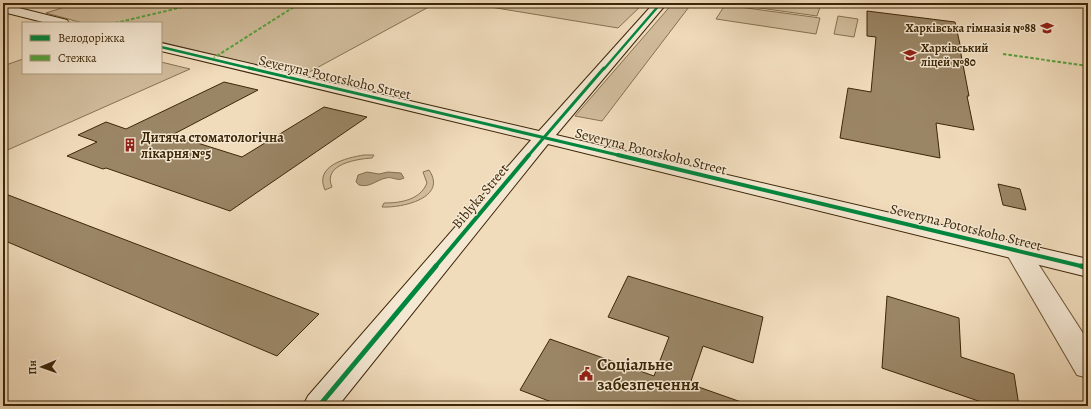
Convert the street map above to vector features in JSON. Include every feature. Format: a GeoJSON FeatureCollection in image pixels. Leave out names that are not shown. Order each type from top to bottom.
{"type":"FeatureCollection","features":[{"type":"Feature","properties":{"kind":"street","name":"Biblyka Street"},"geometry":{"type":"LineString","coordinates":[[319,406],[544,137],[661,3]]}},
{"type":"Feature","properties":{"kind":"street"},"geometry":{"type":"LineString","coordinates":[[3,8],[58,22]]}},
{"type":"Feature","properties":{"kind":"street","name":"Severyna Pototskoho Street"},"geometry":{"type":"LineString","coordinates":[[162,47],[544,137],[1088,268]]}},
{"type":"Feature","properties":{"kind":"street"},"geometry":{"type":"LineString","coordinates":[[1017,251],[1088,366]]}},
{"type":"Feature","properties":{"kind":"shaded area"},"geometry":{"type":"Polygon","coordinates":[[[77,3],[436,3],[302,76],[162,42],[162,22],[79,22],[46,13],[77,3]]]}},
{"type":"Feature","properties":{"kind":"shaded area"},"geometry":{"type":"Polygon","coordinates":[[[466,3],[644,3],[618,28],[466,3]]]}},
{"type":"Feature","properties":{"kind":"shaded area"},"geometry":{"type":"Polygon","coordinates":[[[673,3],[692,3],[602,121],[575,116],[673,3]]]}},
{"type":"Feature","properties":{"kind":"shaded area"},"geometry":{"type":"Polygon","coordinates":[[[731,4],[821,4],[817,16],[731,4]]]}},
{"type":"Feature","properties":{"kind":"shaded area"},"geometry":{"type":"Polygon","coordinates":[[[725,5],[820,18],[816,34],[716,19],[725,5]]]}},
{"type":"Feature","properties":{"kind":"shaded area"},"geometry":{"type":"Polygon","coordinates":[[[838,16],[858,19],[854,37],[834,34],[838,16]]]}},
{"type":"Feature","properties":{"kind":"shaded area"},"geometry":{"type":"Polygon","coordinates":[[[22,59],[22,74],[162,74],[162,62],[190,69],[3,152],[3,66],[22,59]]]}},
{"type":"Feature","properties":{"kind":"shaded area"},"geometry":{"type":"Polygon","coordinates":[[[364,155],[374,155],[372,158],[350,162],[336,168],[330,179],[332,187],[325,190],[323,182],[327,169],[340,161],[364,155]]]}},
{"type":"Feature","properties":{"kind":"shaded area"},"geometry":{"type":"Polygon","coordinates":[[[429,170],[433,180],[432,188],[428,194],[411,203],[400,206],[382,207],[384,203],[403,201],[415,197],[424,189],[427,183],[423,172],[429,170]]]}},
{"type":"Feature","properties":{"kind":"shaded area"},"geometry":{"type":"Polygon","coordinates":[[[367,172],[379,174],[388,172],[401,173],[404,178],[388,178],[382,179],[370,185],[359,185],[356,182],[358,175],[367,172]]]}},
{"type":"Feature","properties":{"kind":"building"},"geometry":{"type":"Polygon","coordinates":[[[867,11],[955,22],[961,49],[969,96],[967,96],[974,130],[936,123],[940,158],[840,138],[848,88],[871,92],[876,37],[867,36],[867,11]]]}},
{"type":"Feature","properties":{"kind":"building","name":"Дитяча стоматологiчна лiкарня №5"},"geometry":{"type":"Polygon","coordinates":[[[224,82],[258,90],[172,135],[242,157],[324,107],[367,117],[230,211],[67,156],[97,142],[78,135],[106,122],[126,129],[224,82]]]}},
{"type":"Feature","properties":{"kind":"building"},"geometry":{"type":"Polygon","coordinates":[[[998,184],[1020,189],[1026,210],[1003,205],[998,184]]]}},
{"type":"Feature","properties":{"kind":"building"},"geometry":{"type":"Polygon","coordinates":[[[3,193],[319,314],[277,356],[3,240],[3,193]]]}},
{"type":"Feature","properties":{"kind":"building"},"geometry":{"type":"Polygon","coordinates":[[[628,276],[763,317],[753,363],[703,346],[690,384],[744,403],[743,406],[562,406],[520,390],[550,339],[654,376],[669,337],[608,317],[628,276]]]}},
{"type":"Feature","properties":{"kind":"building"},"geometry":{"type":"Polygon","coordinates":[[[887,296],[959,318],[961,357],[1014,374],[1019,406],[993,406],[882,368],[887,296]]]}},
{"type":"Feature","properties":{"kind":"marked path"},"geometry":{"type":"LineString","coordinates":[[119,22],[200,3]]}},
{"type":"Feature","properties":{"kind":"marked path"},"geometry":{"type":"LineString","coordinates":[[212,59],[300,3]]}},
{"type":"Feature","properties":{"kind":"marked path"},"geometry":{"type":"LineString","coordinates":[[1003,54],[1088,66]]}},
{"type":"Feature","properties":{"kind":"cycle path"},"geometry":{"type":"LineString","coordinates":[[319,406],[544,137],[661,3]]}},
{"type":"Feature","properties":{"kind":"cycle path"},"geometry":{"type":"LineString","coordinates":[[162,47],[1088,268]]}},
{"type":"Feature","properties":{"kind":"place","name":"Харківська гімназія №88"},"geometry":{"type":"Point","coordinates":[1047,28]}},
{"type":"Feature","properties":{"kind":"place","name":"Харківський ліцей №80"},"geometry":{"type":"Point","coordinates":[910,55]}},
{"type":"Feature","properties":{"kind":"place","name":"Дитяча стоматологiчна лiкарня №5"},"geometry":{"type":"Point","coordinates":[130,145]}},
{"type":"Feature","properties":{"kind":"place","name":"Соціальне забезпечення"},"geometry":{"type":"Point","coordinates":[586,374]}}]}
